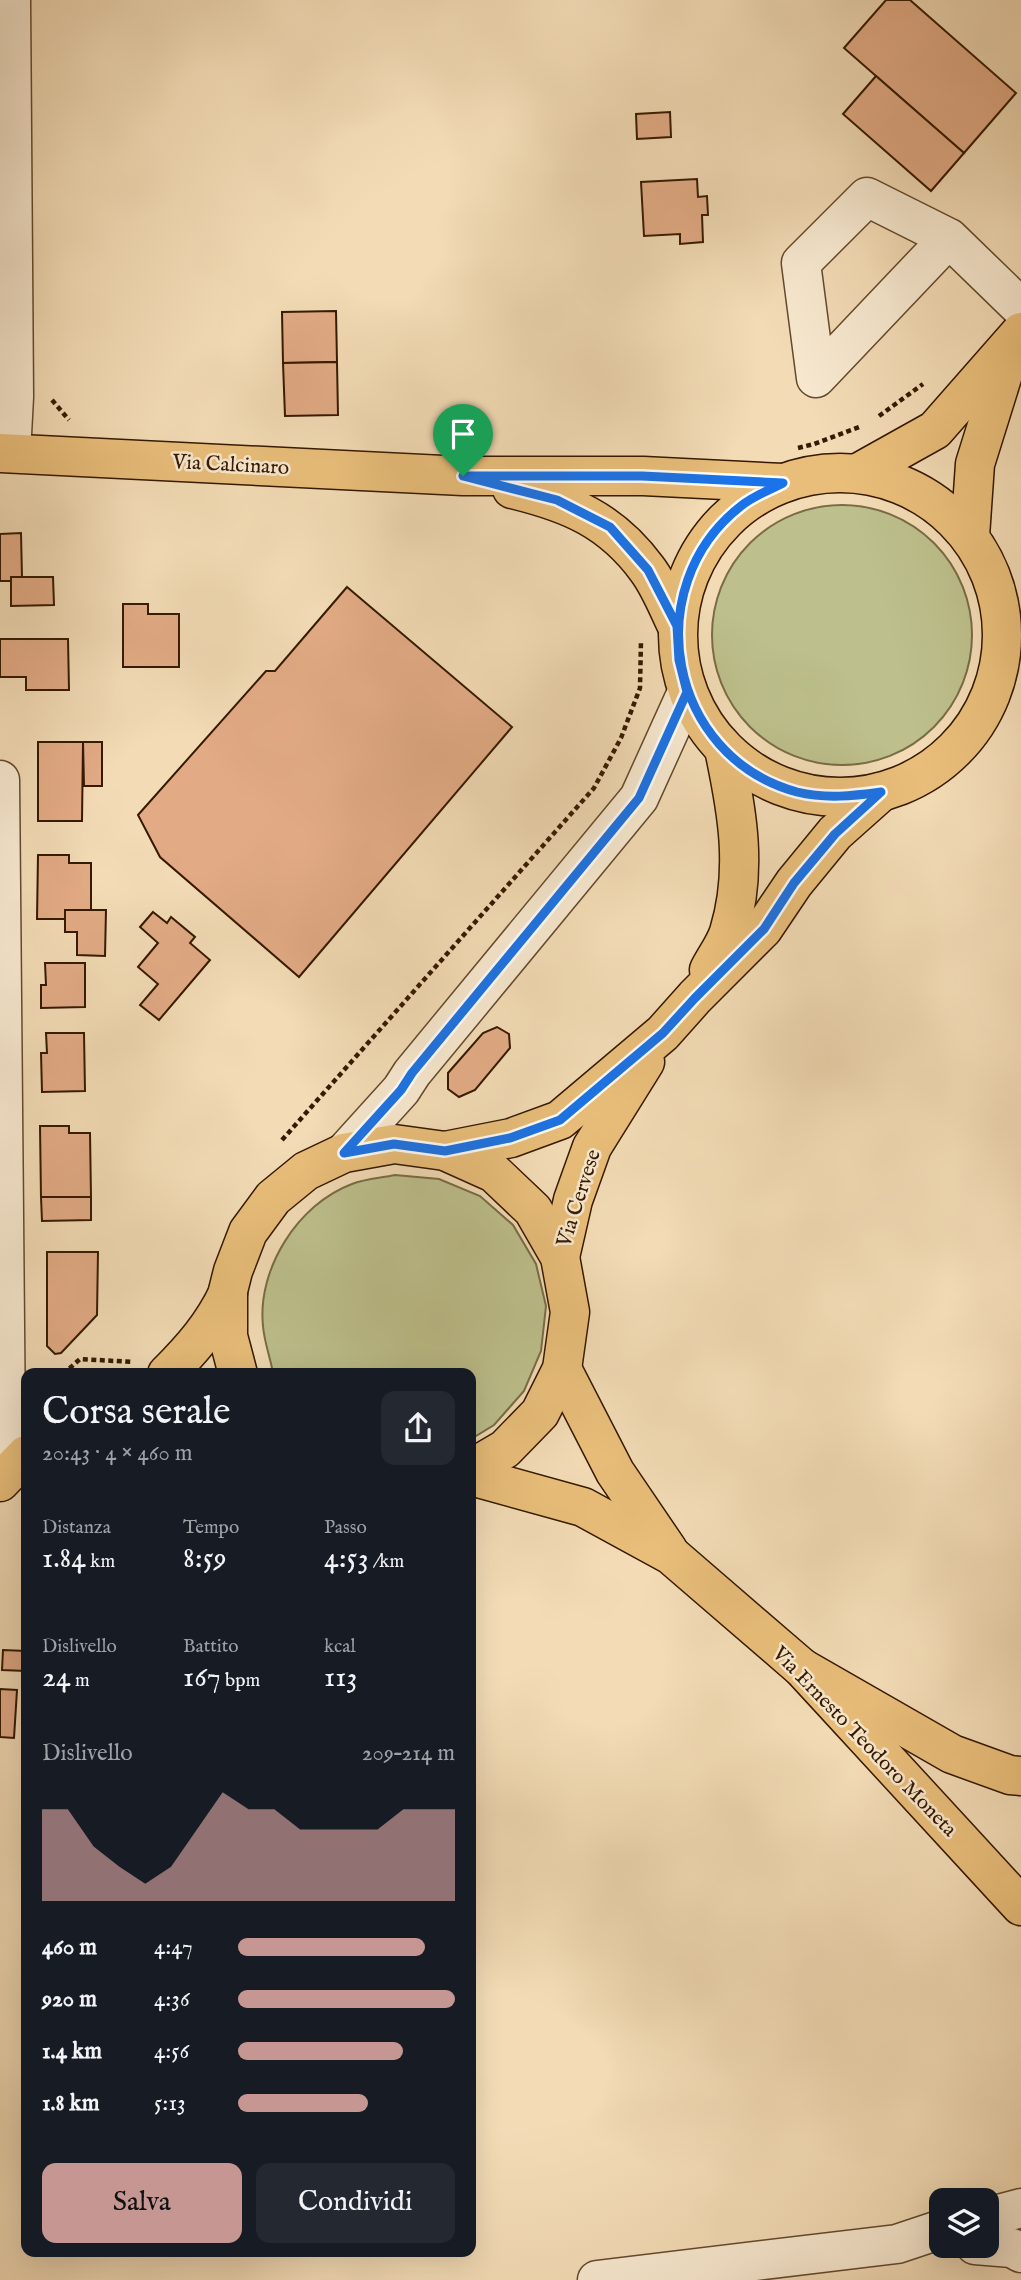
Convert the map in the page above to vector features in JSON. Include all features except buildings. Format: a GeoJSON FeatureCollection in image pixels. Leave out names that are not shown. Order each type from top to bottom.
{"type":"FeatureCollection","features":[{"type":"Feature","properties":{"kind":"main road"},"geometry":{"type":"LineString","coordinates":[[858,473],[935,430],[1019,327]]}},
{"type":"Feature","properties":{"kind":"main road"},"geometry":{"type":"LineString","coordinates":[[970,536],[975,464],[1019,327]]}},
{"type":"Feature","properties":{"kind":"main road","name":"Via Calcinaro"},"geometry":{"type":"LineString","coordinates":[[6,453],[463,476],[642,476],[786,466]]}},
{"type":"Feature","properties":{"kind":"main road"},"geometry":{"type":"LineString","coordinates":[[786,466],[820,473],[858,473],[901,484],[939,506],[970,536],[993,576],[1003,621],[1000,666],[986,709],[959,746],[924,775],[881,792],[839,798],[797,792],[758,775],[724,749],[703,722],[687,692],[679,660],[659,630],[709,538],[786,466]]}},
{"type":"Feature","properties":{"kind":"main road","name":"Via Calcinaro"},"geometry":{"type":"LineString","coordinates":[[463,476],[557,500],[610,527],[648,570],[659,630]]}},
{"type":"Feature","properties":{"kind":"main road","name":"Via Cervese"},"geometry":{"type":"LineString","coordinates":[[695,998],[728,933],[737,893],[740,855],[737,809],[724,749]]}},
{"type":"Feature","properties":{"kind":"main road","name":"Via Cervese"},"geometry":{"type":"LineString","coordinates":[[445,1151],[510,1138],[560,1120],[663,1033],[764,929],[794,883],[835,834],[881,792]]}},
{"type":"Feature","properties":{"kind":"main road","name":"Via Cervese"},"geometry":{"type":"LineString","coordinates":[[560,1256],[573,1200],[592,1147],[663,1033]]}},
{"type":"Feature","properties":{"kind":"main road"},"geometry":{"type":"LineString","coordinates":[[155,1365],[199,1340],[220,1309],[248,1233],[273,1198],[306,1171],[344,1153],[394,1144],[445,1151],[494,1173],[533,1210],[560,1256],[570,1312],[562,1369],[540,1413],[505,1449],[476,1466]]}},
{"type":"Feature","properties":{"kind":"main road"},"geometry":{"type":"LineString","coordinates":[[228,1291],[228,1336],[236,1368]]}},
{"type":"Feature","properties":{"kind":"main road","name":"Via Ernesto Teodoro Moneta"},"geometry":{"type":"LineString","coordinates":[[562,1369],[615,1472],[671,1555]]}},
{"type":"Feature","properties":{"kind":"main road"},"geometry":{"type":"LineString","coordinates":[[0,1482],[21,1460]]}},
{"type":"Feature","properties":{"kind":"main road","name":"Via Ernesto Teodoro Moneta"},"geometry":{"type":"LineString","coordinates":[[476,1477],[583,1507],[671,1555],[802,1668],[1021,1906]]}},
{"type":"Feature","properties":{"kind":"main road"},"geometry":{"type":"LineString","coordinates":[[0,1508],[21,1496]]}},
{"type":"Feature","properties":{"kind":"main road"},"geometry":{"type":"LineString","coordinates":[[802,1668],[952,1754],[1010,1775],[1021,1776]]}},
{"type":"Feature","properties":{"kind":"street"},"geometry":{"type":"LineString","coordinates":[[6,453],[14,384],[11,0]]}},
{"type":"Feature","properties":{"kind":"street"},"geometry":{"type":"LineString","coordinates":[[949,238],[816,378],[801,263],[867,197],[949,238],[1019,327]]}},
{"type":"Feature","properties":{"kind":"street"},"geometry":{"type":"LineString","coordinates":[[344,1153],[401,1090],[412,1073],[639,798],[687,692]]}},
{"type":"Feature","properties":{"kind":"street"},"geometry":{"type":"LineString","coordinates":[[0,780],[15,1386],[0,1461]]}},
{"type":"Feature","properties":{"kind":"street"},"geometry":{"type":"LineString","coordinates":[[999,2214],[1021,2208]]}},
{"type":"Feature","properties":{"kind":"street"},"geometry":{"type":"LineString","coordinates":[[897,2244],[929,2233]]}},
{"type":"Feature","properties":{"kind":"street"},"geometry":{"type":"LineString","coordinates":[[597,2280],[897,2244],[929,2245]]}},
{"type":"Feature","properties":{"kind":"street"},"geometry":{"type":"LineString","coordinates":[[999,2247],[1012,2248],[1021,2253]]}},
{"type":"Feature","properties":{"kind":"path"},"geometry":{"type":"LineString","coordinates":[[786,466],[814,444],[869,423],[930,379]]}},
{"type":"Feature","properties":{"kind":"path"},"geometry":{"type":"LineString","coordinates":[[279,1144],[594,788],[621,738],[659,630]]}},
{"type":"Feature","properties":{"kind":"path"},"geometry":{"type":"LineString","coordinates":[[70,1368],[80,1359],[155,1365]]}},
{"type":"Feature","properties":{"kind":"green space"},"geometry":{"type":"Polygon","coordinates":[[[842,505],[892,515],[914,527],[934,543],[950,563],[962,585],[972,635],[962,685],[950,707],[934,727],[914,743],[892,755],[842,765],[792,755],[770,743],[750,727],[734,707],[722,685],[712,635],[722,585],[734,563],[750,543],[770,527],[792,515],[842,505]]]}},
{"type":"Feature","properties":{"kind":"green space"},"geometry":{"type":"Polygon","coordinates":[[[395,1175],[439,1179],[480,1196],[513,1225],[536,1264],[546,1306],[541,1351],[524,1391],[494,1425],[476,1436],[476,1368],[272,1368],[264,1331],[263,1304],[274,1261],[285,1241],[314,1207],[332,1194],[357,1182],[395,1175]]]}},
{"type":"Feature","properties":{"kind":"route"},"geometry":{"type":"LineString","coordinates":[[463,476],[557,500],[610,527],[648,570],[677,626],[679,660],[687,692],[639,798],[412,1073],[401,1090],[344,1153],[394,1144],[445,1151],[510,1138],[560,1120],[663,1033],[764,929],[794,883],[835,834],[881,792],[839,798],[797,792],[758,775],[724,749],[703,722],[687,692],[679,660],[677,626],[687,580],[709,538],[742,505],[783,483],[642,476],[463,476]]}}]}
